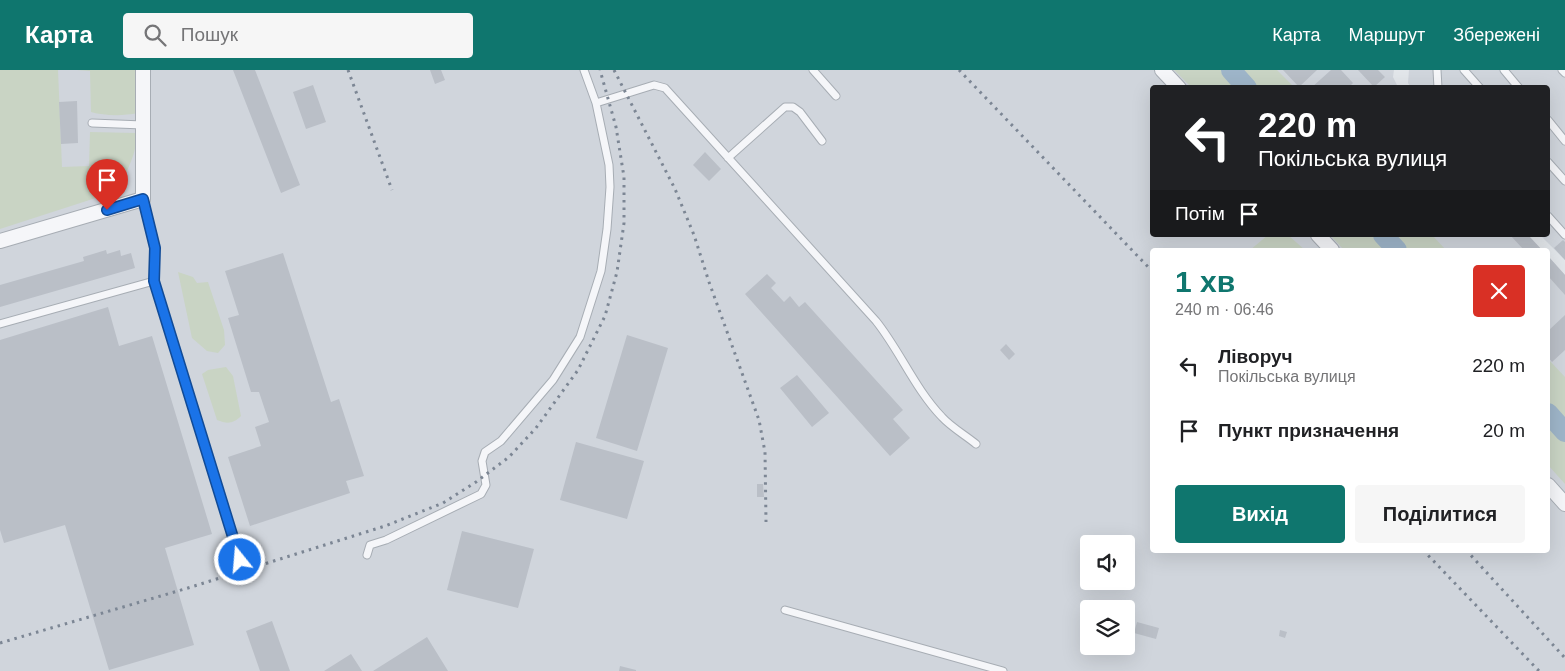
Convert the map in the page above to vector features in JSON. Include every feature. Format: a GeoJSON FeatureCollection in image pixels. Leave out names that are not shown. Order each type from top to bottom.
{"type":"FeatureCollection","features":[{"type":"Feature","properties":{"kind":"street"},"geometry":{"type":"LineString","coordinates":[[0,241],[143,199],[143,70]]}},
{"type":"Feature","properties":{"kind":"street"},"geometry":{"type":"LineString","coordinates":[[1162,70],[1176,85]]}},
{"type":"Feature","properties":{"kind":"street"},"geometry":{"type":"LineString","coordinates":[[1320,237],[1330,248]]}},
{"type":"Feature","properties":{"kind":"street"},"geometry":{"type":"LineString","coordinates":[[1550,487],[1565,504]]}},
{"type":"Feature","properties":{"kind":"lane"},"geometry":{"type":"LineString","coordinates":[[367,555],[370,545],[386,540],[481,494],[486,485],[482,461],[485,452],[501,441],[553,380],[580,337],[601,271],[610,188],[609,165],[596,103],[584,70]]}},
{"type":"Feature","properties":{"kind":"lane"},"geometry":{"type":"LineString","coordinates":[[813,70],[836,96]]}},
{"type":"Feature","properties":{"kind":"lane"},"geometry":{"type":"LineString","coordinates":[[1437,70],[1438,85]]}},
{"type":"Feature","properties":{"kind":"lane"},"geometry":{"type":"LineString","coordinates":[[1464,70],[1477,85]]}},
{"type":"Feature","properties":{"kind":"lane"},"geometry":{"type":"LineString","coordinates":[[1504,70],[1516,85]]}},
{"type":"Feature","properties":{"kind":"lane"},"geometry":{"type":"LineString","coordinates":[[1562,70],[1565,73]]}},
{"type":"Feature","properties":{"kind":"lane"},"geometry":{"type":"LineString","coordinates":[[596,103],[654,85],[660,85],[665,88],[885,333],[940,415],[976,444]]}},
{"type":"Feature","properties":{"kind":"lane"},"geometry":{"type":"LineString","coordinates":[[728,158],[785,107],[793,107],[800,112],[822,141]]}},
{"type":"Feature","properties":{"kind":"lane"},"geometry":{"type":"LineString","coordinates":[[92,122],[143,125]]}},
{"type":"Feature","properties":{"kind":"lane"},"geometry":{"type":"LineString","coordinates":[[1550,122],[1565,141]]}},
{"type":"Feature","properties":{"kind":"lane"},"geometry":{"type":"LineString","coordinates":[[1550,164],[1565,181]]}},
{"type":"Feature","properties":{"kind":"lane"},"geometry":{"type":"LineString","coordinates":[[143,199],[155,248],[154,281],[240,560]]}},
{"type":"Feature","properties":{"kind":"lane"},"geometry":{"type":"LineString","coordinates":[[1550,218],[1565,235]]}},
{"type":"Feature","properties":{"kind":"lane"},"geometry":{"type":"LineString","coordinates":[[0,324],[154,281]]}},
{"type":"Feature","properties":{"kind":"lane"},"geometry":{"type":"LineString","coordinates":[[786,610],[1003,671]]}},
{"type":"Feature","properties":{"kind":"shaded area"},"geometry":{"type":"Polygon","coordinates":[[[0,70],[1394,70],[1393,77],[1397,85],[1150,85],[1150,237],[1530,237],[1540,248],[1150,248],[1150,553],[1550,553],[1550,258],[1565,275],[1565,671],[0,671],[0,70]]]}},
{"type":"Feature","properties":{"kind":"shaded area"},"geometry":{"type":"Polygon","coordinates":[[[1409,70],[1565,70],[1565,260],[1542,237],[1550,237],[1550,85],[1409,85],[1409,70]]]}},
{"type":"Feature","properties":{"kind":"green space"},"geometry":{"type":"Polygon","coordinates":[[[0,70],[58,70],[62,167],[89,166],[90,132],[136,133],[134,152],[124,182],[105,195],[0,229],[0,70]]]}},
{"type":"Feature","properties":{"kind":"green space"},"geometry":{"type":"Polygon","coordinates":[[[77,70],[138,70],[138,113],[114,115],[91,112],[90,71],[77,70]]]}},
{"type":"Feature","properties":{"kind":"green space"},"geometry":{"type":"Polygon","coordinates":[[[1174,70],[1277,70],[1292,85],[1189,85],[1174,70]]]}},
{"type":"Feature","properties":{"kind":"green space"},"geometry":{"type":"Polygon","coordinates":[[[1266,237],[1290,237],[1303,248],[1252,248],[1266,237]]]}},
{"type":"Feature","properties":{"kind":"green space"},"geometry":{"type":"Polygon","coordinates":[[[1332,237],[1434,237],[1444,248],[1342,248],[1332,237]]]}},
{"type":"Feature","properties":{"kind":"green space"},"geometry":{"type":"Polygon","coordinates":[[[178,272],[193,277],[197,283],[208,282],[224,330],[225,345],[218,353],[207,351],[192,338],[178,272]]]}},
{"type":"Feature","properties":{"kind":"green space"},"geometry":{"type":"Polygon","coordinates":[[[1550,361],[1565,377],[1565,484],[1550,467],[1550,361]]]}},
{"type":"Feature","properties":{"kind":"green space"},"geometry":{"type":"Polygon","coordinates":[[[226,367],[233,376],[241,416],[235,421],[230,422],[217,420],[202,374],[208,370],[226,367]]]}},
{"type":"Feature","properties":{"kind":"building"},"geometry":{"type":"Polygon","coordinates":[[[233,70],[255,70],[300,185],[281,193],[233,70]]]}},
{"type":"Feature","properties":{"kind":"building"},"geometry":{"type":"Polygon","coordinates":[[[430,70],[441,70],[445,80],[435,84],[430,70]]]}},
{"type":"Feature","properties":{"kind":"building"},"geometry":{"type":"Polygon","coordinates":[[[1283,70],[1317,70],[1301,85],[1297,85],[1283,70]]]}},
{"type":"Feature","properties":{"kind":"building"},"geometry":{"type":"Polygon","coordinates":[[[1331,70],[1341,70],[1353,83],[1351,85],[1314,85],[1331,70]]]}},
{"type":"Feature","properties":{"kind":"building"},"geometry":{"type":"Polygon","coordinates":[[[1358,70],[1378,70],[1385,77],[1376,85],[1372,85],[1358,70]]]}},
{"type":"Feature","properties":{"kind":"building"},"geometry":{"type":"Polygon","coordinates":[[[313,85],[326,122],[306,129],[293,92],[313,85]]]}},
{"type":"Feature","properties":{"kind":"building"},"geometry":{"type":"Polygon","coordinates":[[[77,101],[78,143],[61,144],[59,102],[77,101]]]}},
{"type":"Feature","properties":{"kind":"building"},"geometry":{"type":"Polygon","coordinates":[[[705,152],[721,169],[709,181],[693,165],[705,152]]]}},
{"type":"Feature","properties":{"kind":"building"},"geometry":{"type":"Polygon","coordinates":[[[1512,237],[1530,237],[1540,248],[1522,248],[1512,237]]]}},
{"type":"Feature","properties":{"kind":"building"},"geometry":{"type":"Polygon","coordinates":[[[1563,240],[1565,242],[1565,260],[1554,248],[1563,240]]]}},
{"type":"Feature","properties":{"kind":"building"},"geometry":{"type":"Polygon","coordinates":[[[106,250],[107,254],[120,250],[121,256],[131,253],[135,268],[0,307],[0,285],[84,261],[83,257],[106,250]]]}},
{"type":"Feature","properties":{"kind":"building"},"geometry":{"type":"Polygon","coordinates":[[[283,253],[331,402],[339,399],[364,476],[346,481],[350,493],[250,526],[228,457],[261,446],[255,427],[269,422],[259,392],[251,392],[228,318],[239,315],[225,271],[283,253]]]}},
{"type":"Feature","properties":{"kind":"building"},"geometry":{"type":"Polygon","coordinates":[[[1550,258],[1565,275],[1565,295],[1550,278],[1550,258]]]}},
{"type":"Feature","properties":{"kind":"building"},"geometry":{"type":"Polygon","coordinates":[[[767,274],[776,283],[771,288],[784,302],[790,296],[799,307],[805,302],[903,410],[893,419],[910,438],[890,456],[745,294],[767,274]]]}},
{"type":"Feature","properties":{"kind":"building"},"geometry":{"type":"Polygon","coordinates":[[[108,307],[119,346],[152,336],[212,534],[165,548],[194,645],[109,670],[65,525],[4,543],[0,530],[0,340],[108,307]]]}},
{"type":"Feature","properties":{"kind":"building"},"geometry":{"type":"Polygon","coordinates":[[[1565,315],[1565,350],[1552,362],[1550,360],[1550,329],[1565,315]]]}},
{"type":"Feature","properties":{"kind":"building"},"geometry":{"type":"Polygon","coordinates":[[[627,335],[668,348],[637,451],[596,438],[627,335]]]}},
{"type":"Feature","properties":{"kind":"building"},"geometry":{"type":"Polygon","coordinates":[[[1006,344],[1015,354],[1009,360],[1000,350],[1006,344]]]}},
{"type":"Feature","properties":{"kind":"building"},"geometry":{"type":"Polygon","coordinates":[[[797,375],[829,413],[812,427],[780,388],[797,375]]]}},
{"type":"Feature","properties":{"kind":"building"},"geometry":{"type":"Polygon","coordinates":[[[576,442],[644,461],[627,519],[560,500],[576,442]]]}},
{"type":"Feature","properties":{"kind":"building"},"geometry":{"type":"Polygon","coordinates":[[[757,484],[763,484],[764,497],[757,497],[757,484]]]}},
{"type":"Feature","properties":{"kind":"building"},"geometry":{"type":"Polygon","coordinates":[[[462,531],[534,549],[518,608],[447,590],[462,531]]]}},
{"type":"Feature","properties":{"kind":"building"},"geometry":{"type":"Polygon","coordinates":[[[272,621],[290,671],[260,671],[246,631],[272,621]]]}},
{"type":"Feature","properties":{"kind":"building"},"geometry":{"type":"Polygon","coordinates":[[[1137,622],[1159,628],[1156,639],[1135,633],[1137,622]]]}},
{"type":"Feature","properties":{"kind":"building"},"geometry":{"type":"Polygon","coordinates":[[[1280,630],[1287,632],[1285,638],[1279,636],[1280,630]]]}},
{"type":"Feature","properties":{"kind":"building"},"geometry":{"type":"Polygon","coordinates":[[[427,637],[448,671],[373,671],[427,637]]]}},
{"type":"Feature","properties":{"kind":"building"},"geometry":{"type":"Polygon","coordinates":[[[351,654],[362,671],[324,671],[351,654]]]}},
{"type":"Feature","properties":{"kind":"building"},"geometry":{"type":"Polygon","coordinates":[[[620,666],[636,670],[636,671],[619,671],[620,666]]]}},
{"type":"Feature","properties":{"kind":"waterway"},"geometry":{"type":"LineString","coordinates":[[1231,70],[1244,85]]}},
{"type":"Feature","properties":{"kind":"waterway"},"geometry":{"type":"LineString","coordinates":[[1385,237],[1395,248]]}},
{"type":"Feature","properties":{"kind":"waterway"},"geometry":{"type":"LineString","coordinates":[[1550,415],[1565,432]]}},
{"type":"Feature","properties":{"kind":"railway"},"geometry":{"type":"LineString","coordinates":[[348,70],[392,190]]}},
{"type":"Feature","properties":{"kind":"railway"},"geometry":{"type":"LineString","coordinates":[[0,643],[188,588],[385,526],[443,503],[476,482],[509,457],[536,428],[578,370],[605,316],[617,272],[624,223],[624,177],[616,127],[600,70]]}},
{"type":"Feature","properties":{"kind":"railway"},"geometry":{"type":"LineString","coordinates":[[614,70],[675,189],[694,235],[759,420],[765,452],[766,522]]}},
{"type":"Feature","properties":{"kind":"railway"},"geometry":{"type":"LineString","coordinates":[[959,70],[1150,269]]}},
{"type":"Feature","properties":{"kind":"railway"},"geometry":{"type":"LineString","coordinates":[[1426,553],[1539,671]]}},
{"type":"Feature","properties":{"kind":"railway"},"geometry":{"type":"LineString","coordinates":[[1469,553],[1565,658]]}},
{"type":"Feature","properties":{"kind":"route"},"geometry":{"type":"LineString","coordinates":[[107,210],[143,199],[155,248],[154,281],[240,560]]}}]}
